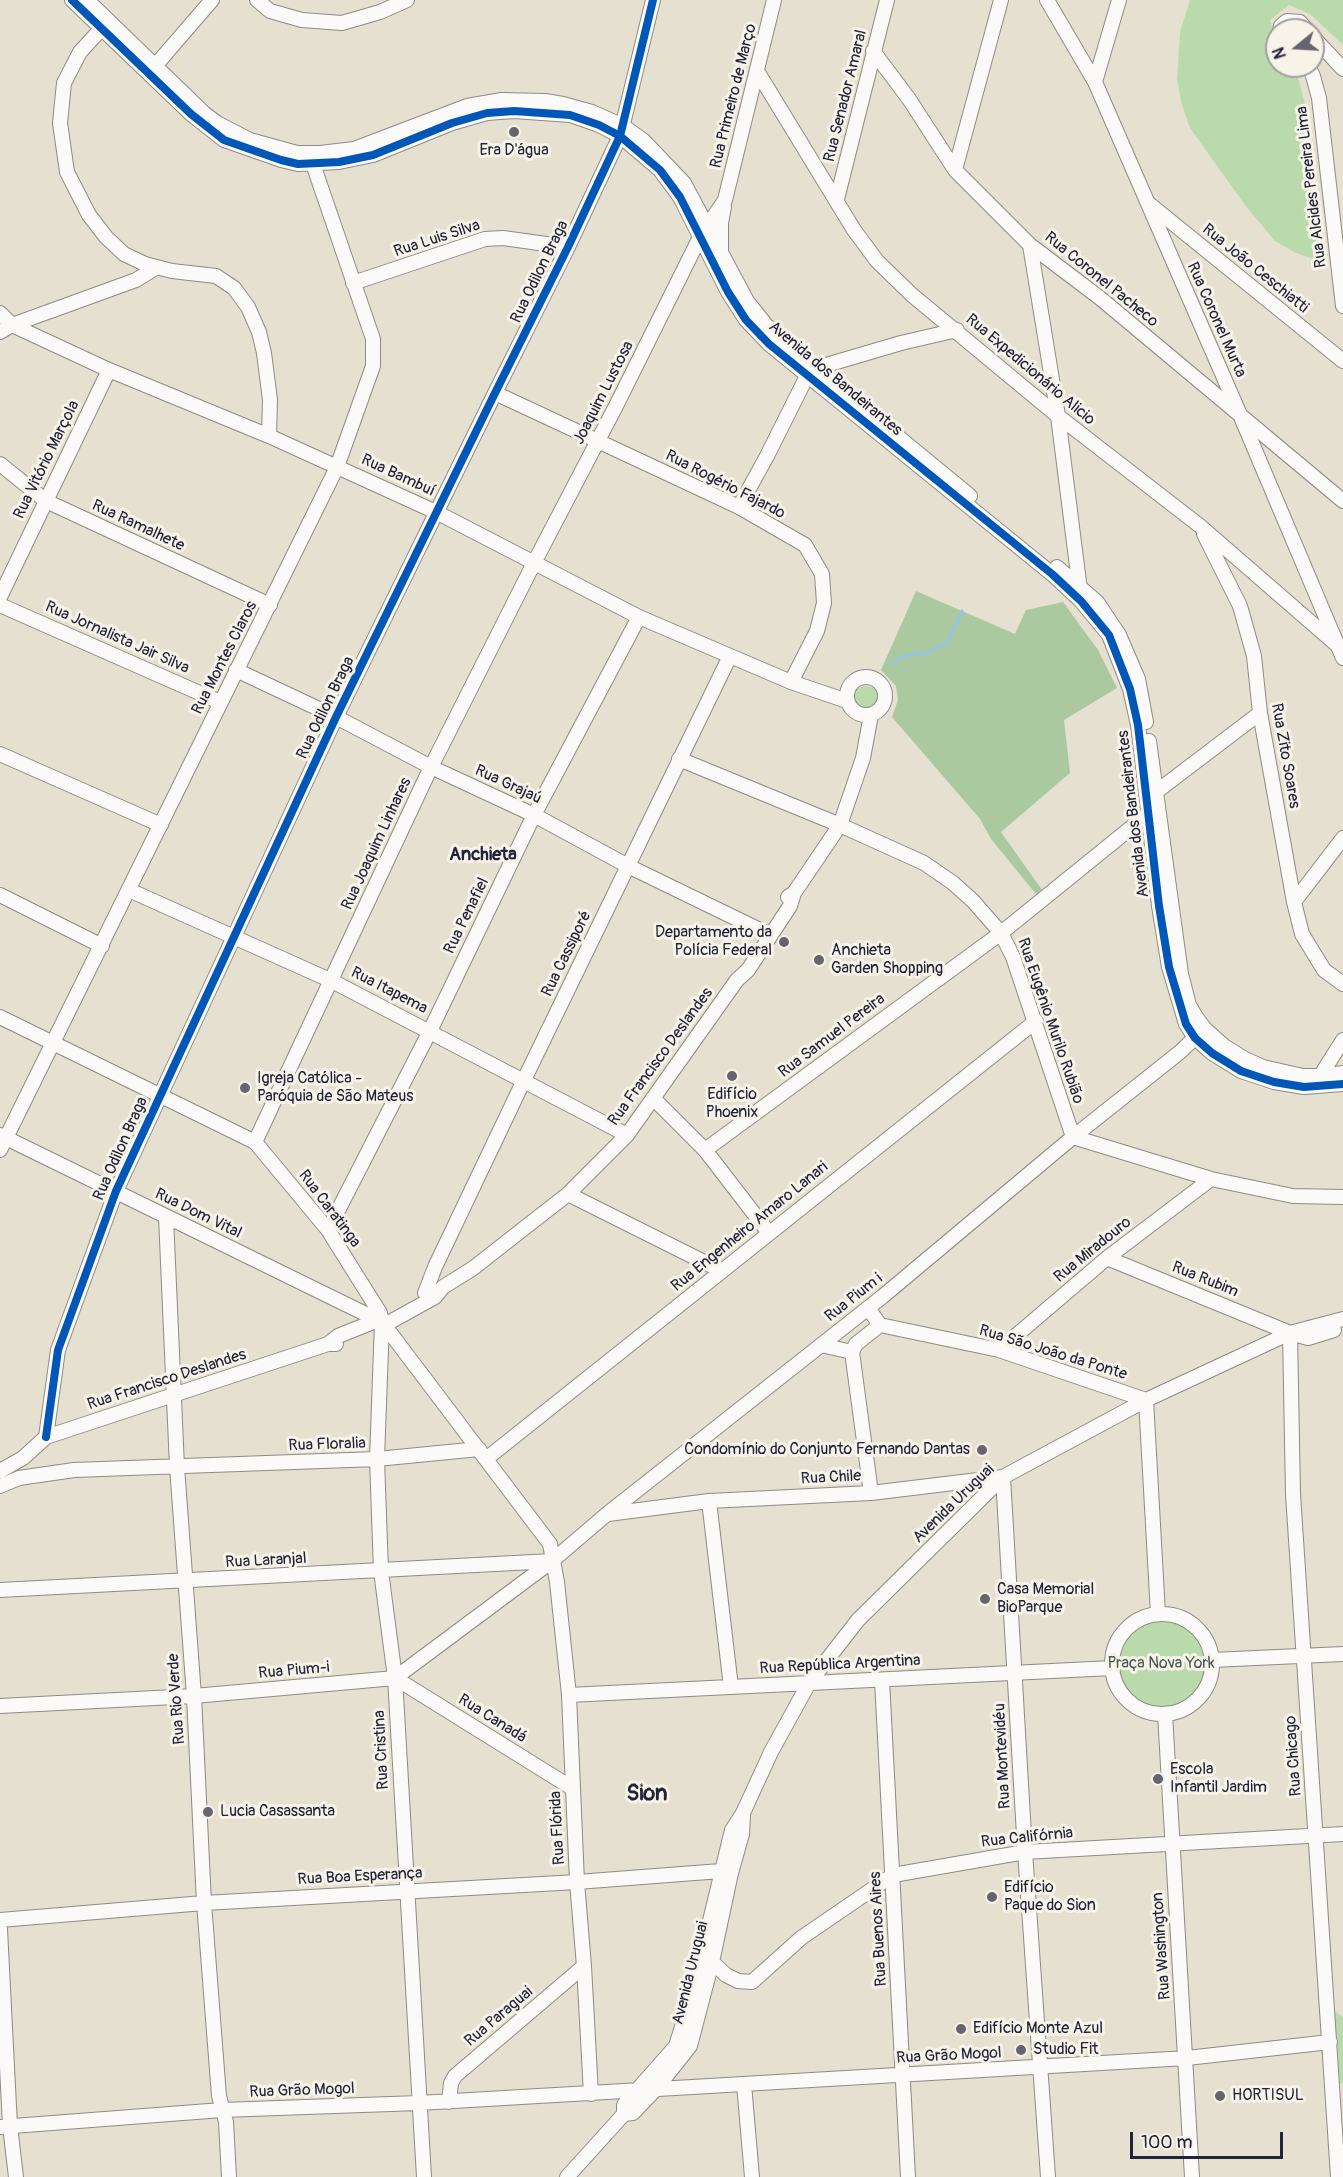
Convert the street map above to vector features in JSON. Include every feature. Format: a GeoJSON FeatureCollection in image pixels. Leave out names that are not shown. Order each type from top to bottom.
{"type":"FeatureCollection","features":[{"type":"Feature","properties":{"kind":"street","name":"Avenida dos Bandeirantes"},"geometry":{"type":"LineString","coordinates":[[72,0],[191,114],[224,140],[267,156],[298,164],[339,162],[373,155],[452,123],[487,113],[514,111],[570,115],[622,131],[644,141],[675,172],[692,196],[728,292],[746,320],[769,344],[812,372],[1080,586],[1105,613],[1134,665],[1141,691],[1184,990],[1200,1033],[1212,1053],[1241,1071],[1274,1082],[1304,1087],[1343,1073]]}},
{"type":"Feature","properties":{"kind":"street","name":"Avenida dos Bandeirantes"},"geometry":{"type":"LineString","coordinates":[[87,0],[217,123],[250,140],[297,153],[354,149],[459,109],[502,100],[545,101],[570,105],[608,118],[622,131]]}},
{"type":"Feature","properties":{"kind":"street"},"geometry":{"type":"LineString","coordinates":[[155,66],[212,0]]}},
{"type":"Feature","properties":{"kind":"street"},"geometry":{"type":"LineString","coordinates":[[257,0],[270,11],[302,20],[342,23],[380,12],[407,0]]}},
{"type":"Feature","properties":{"kind":"street","name":"Rua Primeiro de Março"},"geometry":{"type":"LineString","coordinates":[[722,253],[725,200],[774,0]]}},
{"type":"Feature","properties":{"kind":"street","name":"Rua Senador Amaral"},"geometry":{"type":"LineString","coordinates":[[837,199],[887,0]]}},
{"type":"Feature","properties":{"kind":"street"},"geometry":{"type":"LineString","coordinates":[[955,170],[1001,0]]}},
{"type":"Feature","properties":{"kind":"street","name":"Rua Coronel Murta"},"geometry":{"type":"LineString","coordinates":[[1047,0],[1095,82],[1343,658]]}},
{"type":"Feature","properties":{"kind":"street"},"geometry":{"type":"LineString","coordinates":[[1095,82],[1119,0]]}},
{"type":"Feature","properties":{"kind":"street","name":"Rua Odilon Braga"},"geometry":{"type":"LineString","coordinates":[[46,1437],[58,1350],[116,1191],[336,717],[568,247],[622,131],[650,1]]}},
{"type":"Feature","properties":{"kind":"street"},"geometry":{"type":"LineString","coordinates":[[102,27],[80,52],[64,83],[60,123],[67,172],[89,215],[106,237],[124,254],[172,272],[216,276],[234,288],[248,307],[259,332],[264,353],[270,400],[269,436]]}},
{"type":"Feature","properties":{"kind":"street"},"geometry":{"type":"LineString","coordinates":[[1325,50],[1343,69]]}},
{"type":"Feature","properties":{"kind":"street","name":"Rua Coronel Pacheco"},"geometry":{"type":"LineString","coordinates":[[873,51],[909,99],[955,170],[1030,245],[1100,298],[1343,501]]}},
{"type":"Feature","properties":{"kind":"street","name":"Rua Expedicionário Alicio"},"geometry":{"type":"LineString","coordinates":[[756,70],[854,230],[877,261],[912,295],[1058,416],[1200,526],[1337,645]]}},
{"type":"Feature","properties":{"kind":"street","name":"Rua Alcides Pereira Lima"},"geometry":{"type":"LineString","coordinates":[[1313,78],[1318,98],[1343,306]]}},
{"type":"Feature","properties":{"kind":"street","name":"Rua Montes Claros"},"geometry":{"type":"LineString","coordinates":[[2,1141],[102,946],[337,466],[373,366],[373,339],[313,164]]}},
{"type":"Feature","properties":{"kind":"street","name":"Rua Primeiro de Março"},"geometry":{"type":"LineString","coordinates":[[704,232],[725,200]]}},
{"type":"Feature","properties":{"kind":"street","name":"Rua João Ceschiatti"},"geometry":{"type":"LineString","coordinates":[[1146,202],[1343,362]]}},
{"type":"Feature","properties":{"kind":"street","name":"Avenida dos Bandeirantes"},"geometry":{"type":"LineString","coordinates":[[704,232],[722,253],[747,301],[757,315],[812,372],[1052,574],[1081,601],[1109,635],[1130,689],[1138,725],[1159,906],[1169,967],[1186,1024],[1200,1033]]}},
{"type":"Feature","properties":{"kind":"street","name":"Joaquim Lustosa"},"geometry":{"type":"LineString","coordinates":[[534,563],[704,232]]}},
{"type":"Feature","properties":{"kind":"street","name":"Rua Luis Silva"},"geometry":{"type":"LineString","coordinates":[[353,283],[485,239],[503,238],[568,247]]}},
{"type":"Feature","properties":{"kind":"street"},"geometry":{"type":"LineString","coordinates":[[1030,245],[1058,416],[1081,601]]}},
{"type":"Feature","properties":{"kind":"street"},"geometry":{"type":"LineString","coordinates":[[6,328],[136,280],[157,267]]}},
{"type":"Feature","properties":{"kind":"street","name":"Rua Bambuí"},"geometry":{"type":"LineString","coordinates":[[0,313],[6,328],[337,466],[436,512],[639,617],[791,682],[847,701]]}},
{"type":"Feature","properties":{"kind":"street"},"geometry":{"type":"LineString","coordinates":[[739,507],[812,372],[901,343],[957,330]]}},
{"type":"Feature","properties":{"kind":"street","name":"Rua Vitório Marçola"},"geometry":{"type":"LineString","coordinates":[[0,597],[109,370]]}},
{"type":"Feature","properties":{"kind":"street","name":"Rua Rogério Fajardo"},"geometry":{"type":"LineString","coordinates":[[495,393],[739,507],[805,545],[822,574],[824,603],[817,631],[791,682]]}},
{"type":"Feature","properties":{"kind":"street","name":"Rua Ramalhete"},"geometry":{"type":"LineString","coordinates":[[0,464],[46,501],[270,605]]}},
{"type":"Feature","properties":{"kind":"street","name":"Rua Zito Soares"},"geometry":{"type":"LineString","coordinates":[[1200,526],[1240,606],[1254,656],[1260,713],[1294,902],[1302,934],[1324,970],[1343,984]]}},
{"type":"Feature","properties":{"kind":"street","name":"Rua Joaquim Linhares"},"geometry":{"type":"LineString","coordinates":[[255,1142],[431,767],[534,563]]}},
{"type":"Feature","properties":{"kind":"street","name":"Rua Jornalista Jair Silva"},"geometry":{"type":"LineString","coordinates":[[0,605],[220,702]]}},
{"type":"Feature","properties":{"kind":"street","name":"Rua Penafiel"},"geometry":{"type":"LineString","coordinates":[[328,1230],[430,1031],[534,815],[639,617]]}},
{"type":"Feature","properties":{"kind":"street","name":"Rua Cassiporé"},"geometry":{"type":"LineString","coordinates":[[425,1293],[435,1267],[524,1080],[730,656]]}},
{"type":"Feature","properties":{"kind":"street","name":"Rua Grajaú"},"geometry":{"type":"LineString","coordinates":[[236,670],[336,717],[431,767],[534,815],[628,866],[764,932]]}},
{"type":"Feature","properties":{"kind":"street"},"geometry":{"type":"LineString","coordinates":[[867,677],[873,678],[882,686],[885,698],[880,709],[864,714],[849,706],[847,701],[848,689],[855,680],[867,677]]}},
{"type":"Feature","properties":{"kind":"street"},"geometry":{"type":"LineString","coordinates":[[1156,792],[1260,713]]}},
{"type":"Feature","properties":{"kind":"street","name":"Rua Francisco Deslandes"},"geometry":{"type":"LineString","coordinates":[[737,980],[742,966],[782,903],[794,893],[840,825],[863,758],[864,714]]}},
{"type":"Feature","properties":{"kind":"street"},"geometry":{"type":"LineString","coordinates":[[0,754],[161,825]]}},
{"type":"Feature","properties":{"kind":"street","name":"Rua Eugênio Murilo Rubião"},"geometry":{"type":"LineString","coordinates":[[679,759],[840,825],[924,863],[953,883],[973,901],[1001,933],[1013,957],[1073,1137]]}},
{"type":"Feature","properties":{"kind":"street","name":"Rua Samuel Pereira"},"geometry":{"type":"LineString","coordinates":[[705,1150],[1001,933],[1148,814]]}},
{"type":"Feature","properties":{"kind":"street"},"geometry":{"type":"LineString","coordinates":[[1294,902],[1343,838]]}},
{"type":"Feature","properties":{"kind":"street","name":"Rua Itapema"},"geometry":{"type":"LineString","coordinates":[[129,890],[332,981],[627,1135]]}},
{"type":"Feature","properties":{"kind":"street","name":"Rua Francisco Deslandes"},"geometry":{"type":"LineString","coordinates":[[0,1471],[23,1458],[46,1437],[376,1330],[386,1314],[425,1293],[443,1287],[472,1269],[568,1194],[627,1135],[737,980],[748,970],[790,906],[794,893]]}},
{"type":"Feature","properties":{"kind":"street"},"geometry":{"type":"LineString","coordinates":[[0,895],[102,946]]}},
{"type":"Feature","properties":{"kind":"street","name":"Rua Caratinga"},"geometry":{"type":"LineString","coordinates":[[0,1017],[255,1142],[328,1230],[380,1313],[382,1322],[550,1545],[552,1562]]}},
{"type":"Feature","properties":{"kind":"street","name":"Rua Engenheiro Amaro Lanari"},"geometry":{"type":"LineString","coordinates":[[482,1454],[722,1271],[1036,1021]]}},
{"type":"Feature","properties":{"kind":"street"},"geometry":{"type":"LineString","coordinates":[[1173,1056],[1186,1024]]}},
{"type":"Feature","properties":{"kind":"street"},"geometry":{"type":"LineString","coordinates":[[1173,1056],[1200,1033]]}},
{"type":"Feature","properties":{"kind":"street"},"geometry":{"type":"LineString","coordinates":[[1322,1082],[1343,1040]]}},
{"type":"Feature","properties":{"kind":"street","name":"Rua Pium i"},"geometry":{"type":"LineString","coordinates":[[552,1562],[607,1514],[882,1297],[1173,1056]]}},
{"type":"Feature","properties":{"kind":"street","name":"Avenida dos Bandeirantes"},"geometry":{"type":"LineString","coordinates":[[1322,1082],[1343,1084]]}},
{"type":"Feature","properties":{"kind":"street"},"geometry":{"type":"LineString","coordinates":[[652,1098],[705,1150],[769,1233]]}},
{"type":"Feature","properties":{"kind":"street"},"geometry":{"type":"LineString","coordinates":[[1073,1137],[1211,1179],[1293,1196],[1343,1197]]}},
{"type":"Feature","properties":{"kind":"street","name":"Rua Dom Vital"},"geometry":{"type":"LineString","coordinates":[[2,1141],[116,1191],[382,1322]]}},
{"type":"Feature","properties":{"kind":"street","name":"Rua Miradouro"},"geometry":{"type":"LineString","coordinates":[[999,1350],[1107,1258],[1211,1179]]}},
{"type":"Feature","properties":{"kind":"street"},"geometry":{"type":"LineString","coordinates":[[568,1194],[722,1271]]}},
{"type":"Feature","properties":{"kind":"street","name":"Rua Rio Verde"},"geometry":{"type":"LineString","coordinates":[[166,1217],[177,1467],[194,1696],[204,1903],[222,2110],[226,2122],[229,2177]]}},
{"type":"Feature","properties":{"kind":"street","name":"Rua Rubim"},"geometry":{"type":"LineString","coordinates":[[1107,1258],[1290,1333]]}},
{"type":"Feature","properties":{"kind":"street"},"geometry":{"type":"LineString","coordinates":[[435,1267],[443,1287]]}},
{"type":"Feature","properties":{"kind":"street","name":"Rua Francisco Deslandes"},"geometry":{"type":"LineString","coordinates":[[382,1322],[390,1322],[435,1297],[443,1287]]}},
{"type":"Feature","properties":{"kind":"street"},"geometry":{"type":"LineString","coordinates":[[870,1493],[852,1352],[856,1344],[880,1325],[882,1297]]}},
{"type":"Feature","properties":{"kind":"street"},"geometry":{"type":"LineString","coordinates":[[868,1308],[880,1325]]}},
{"type":"Feature","properties":{"kind":"street","name":"Avenida Uruguai"},"geometry":{"type":"LineString","coordinates":[[567,2177],[637,2090],[676,2046],[693,1991],[732,1830],[743,1813],[771,1752],[809,1683],[858,1620],[1003,1478],[1146,1400],[1290,1333],[1343,1319]]}},
{"type":"Feature","properties":{"kind":"street","name":"Rua Cristina"},"geometry":{"type":"LineString","coordinates":[[382,1322],[377,1459],[381,1571],[395,1678],[424,2177]]}},
{"type":"Feature","properties":{"kind":"street","name":"Rua São João da Ponte"},"geometry":{"type":"LineString","coordinates":[[880,1325],[999,1350],[1146,1400]]}},
{"type":"Feature","properties":{"kind":"street","name":"Avenida Uruguai"},"geometry":{"type":"LineString","coordinates":[[1290,1333],[1308,1338],[1343,1327]]}},
{"type":"Feature","properties":{"kind":"street","name":"Rua Chicago"},"geometry":{"type":"LineString","coordinates":[[1290,1333],[1293,1494],[1338,2177]]}},
{"type":"Feature","properties":{"kind":"street"},"geometry":{"type":"LineString","coordinates":[[821,1344],[852,1352]]}},
{"type":"Feature","properties":{"kind":"street"},"geometry":{"type":"LineString","coordinates":[[1146,1400],[1158,1614]]}},
{"type":"Feature","properties":{"kind":"street","name":"Rua Floralia"},"geometry":{"type":"LineString","coordinates":[[0,1486],[19,1478],[74,1470],[482,1454]]}},
{"type":"Feature","properties":{"kind":"street","name":"Rua Francisco Deslandes"},"geometry":{"type":"LineString","coordinates":[[0,1481],[16,1472],[23,1458]]}},
{"type":"Feature","properties":{"kind":"street","name":"Rua Chile"},"geometry":{"type":"LineString","coordinates":[[607,1514],[709,1502],[870,1493],[1003,1478]]}},
{"type":"Feature","properties":{"kind":"street","name":"Rua Montevidéu"},"geometry":{"type":"LineString","coordinates":[[1003,1478],[1025,1852],[1048,2177]]}},
{"type":"Feature","properties":{"kind":"street"},"geometry":{"type":"LineString","coordinates":[[644,1485],[649,1501],[661,1507]]}},
{"type":"Feature","properties":{"kind":"street"},"geometry":{"type":"LineString","coordinates":[[709,1502],[731,1687]]}},
{"type":"Feature","properties":{"kind":"street","name":"Rua Laranjal"},"geometry":{"type":"LineString","coordinates":[[0,1590],[381,1571],[535,1566],[552,1562]]}},
{"type":"Feature","properties":{"kind":"street","name":"Rua Flórida"},"geometry":{"type":"LineString","coordinates":[[552,1562],[557,1582],[569,1695],[577,1882],[598,2093]]}},
{"type":"Feature","properties":{"kind":"street"},"geometry":{"type":"LineString","coordinates":[[395,1678],[535,1566]]}},
{"type":"Feature","properties":{"kind":"street"},"geometry":{"type":"LineString","coordinates":[[1158,1614],[1173,1615],[1195,1626],[1209,1647],[1212,1660],[1208,1685],[1200,1697],[1190,1706],[1165,1714],[1135,1706],[1115,1683],[1112,1668],[1115,1648],[1123,1632],[1131,1623],[1158,1614]]}},
{"type":"Feature","properties":{"kind":"street"},"geometry":{"type":"LineString","coordinates":[[1212,1660],[1343,1654]]}},
{"type":"Feature","properties":{"kind":"street","name":"Rua República Argentina"},"geometry":{"type":"LineString","coordinates":[[569,1695],[882,1680],[1015,1671],[1112,1668]]}},
{"type":"Feature","properties":{"kind":"street","name":"Rua Pium-i"},"geometry":{"type":"LineString","coordinates":[[0,1706],[194,1696],[395,1678]]}},
{"type":"Feature","properties":{"kind":"street","name":"Rua Canadá"},"geometry":{"type":"LineString","coordinates":[[395,1678],[572,1788]]}},
{"type":"Feature","properties":{"kind":"street","name":"Rua Buenos Aires"},"geometry":{"type":"LineString","coordinates":[[882,1680],[908,2177]]}},
{"type":"Feature","properties":{"kind":"street","name":"Rua Washington"},"geometry":{"type":"LineString","coordinates":[[1165,1714],[1192,2177]]}},
{"type":"Feature","properties":{"kind":"street","name":"Avenida Uruguai"},"geometry":{"type":"LineString","coordinates":[[624,2109],[633,2113],[656,2089],[690,2046],[742,1834],[743,1813]]}},
{"type":"Feature","properties":{"kind":"street","name":"Rua Califórnia"},"geometry":{"type":"LineString","coordinates":[[726,1976],[738,1981],[752,1982],[801,1938],[892,1875],[1025,1852],[1343,1834]]}},
{"type":"Feature","properties":{"kind":"street","name":"Rua Boa Esperança"},"geometry":{"type":"LineString","coordinates":[[0,1920],[204,1903],[577,1882],[722,1871]]}},
{"type":"Feature","properties":{"kind":"street"},"geometry":{"type":"LineString","coordinates":[[0,1929],[5,2126],[16,2177]]}},
{"type":"Feature","properties":{"kind":"street"},"geometry":{"type":"LineString","coordinates":[[693,1991],[707,1982],[726,1976],[712,1962]]}},
{"type":"Feature","properties":{"kind":"street","name":"Rua Paraguai"},"geometry":{"type":"LineString","coordinates":[[449,2102],[451,2083],[455,2076],[584,1966]]}},
{"type":"Feature","properties":{"kind":"street","name":"Rua Grão Mogol"},"geometry":{"type":"LineString","coordinates":[[5,2126],[222,2110],[449,2102],[1186,2058],[1330,2042]]}},
{"type":"Feature","properties":{"kind":"street"},"geometry":{"type":"LineString","coordinates":[[744,2084],[752,2177]]}},
{"type":"Feature","properties":{"kind":"street"},"geometry":{"type":"LineString","coordinates":[[598,2093],[619,2099],[624,2109]]}},
{"type":"Feature","properties":{"kind":"green space"},"geometry":{"type":"Polygon","coordinates":[[[1190,0],[1343,0],[1343,45],[1325,28],[1325,18],[1314,18],[1289,5],[1273,18],[1265,18],[1265,78],[1297,78],[1305,104],[1321,240],[1317,260],[1296,253],[1275,241],[1245,205],[1190,128],[1177,80],[1180,32],[1190,0]]]}},
{"type":"Feature","properties":{"kind":"green space"},"geometry":{"type":"Polygon","coordinates":[[[916,591],[1015,634],[1026,610],[1063,602],[1098,650],[1117,688],[1064,720],[1070,773],[1001,832],[1042,890],[1036,894],[991,839],[980,819],[892,717],[898,700],[896,686],[881,670],[916,591]]]}},
{"type":"Feature","properties":{"kind":"green space"},"geometry":{"type":"Polygon","coordinates":[[[866,686],[875,689],[878,698],[875,707],[866,710],[857,707],[854,698],[857,689],[866,686]]]}},
{"type":"Feature","properties":{"kind":"green space","name":"Praça Nova York"},"geometry":{"type":"Polygon","coordinates":[[[1161,1620],[1186,1627],[1198,1639],[1205,1664],[1198,1689],[1186,1701],[1161,1708],[1136,1701],[1124,1689],[1117,1664],[1124,1639],[1136,1627],[1161,1620]]]}},
{"type":"Feature","properties":{"kind":"green space"},"geometry":{"type":"Polygon","coordinates":[[[1334,2011],[1343,2017],[1343,2082],[1338,2085],[1334,2011]]]}},
{"type":"Feature","properties":{"kind":"waterway"},"geometry":{"type":"LineString","coordinates":[[892,662],[905,656],[925,653],[947,643],[962,611]]}},
{"type":"Feature","properties":{"kind":"cycle path"},"geometry":{"type":"LineString","coordinates":[[72,0],[191,114],[224,140],[281,160],[298,164],[339,162],[373,155],[452,123],[487,113],[514,111],[570,115],[599,125],[620,136],[660,170],[680,197],[728,292],[746,320],[769,344],[1052,574],[1081,601],[1109,635],[1130,689],[1138,725],[1159,906],[1169,967],[1186,1024],[1195,1038],[1212,1053],[1241,1071],[1274,1082],[1304,1087],[1343,1084]]}},
{"type":"Feature","properties":{"kind":"cycle path"},"geometry":{"type":"LineString","coordinates":[[46,1437],[58,1350],[116,1191],[336,717],[568,247],[620,136],[653,0]]}},
{"type":"Feature","properties":{"kind":"place","name":"Era D'água"},"geometry":{"type":"Point","coordinates":[514,132]}},
{"type":"Feature","properties":{"kind":"place","name":"Departamento da Polícia Federal"},"geometry":{"type":"Point","coordinates":[784,942]}},
{"type":"Feature","properties":{"kind":"place","name":"Anchieta Garden Shopping"},"geometry":{"type":"Point","coordinates":[819,960]}},
{"type":"Feature","properties":{"kind":"place","name":"Edifício Phoenix"},"geometry":{"type":"Point","coordinates":[732,1076]}},
{"type":"Feature","properties":{"kind":"place","name":"Igreja Católica - Paróquia de São Mateus"},"geometry":{"type":"Point","coordinates":[245,1088]}},
{"type":"Feature","properties":{"kind":"place","name":"Condomínio do Conjunto Fernando Dantas"},"geometry":{"type":"Point","coordinates":[982,1450]}},
{"type":"Feature","properties":{"kind":"place","name":"Casa Memorial BioParque"},"geometry":{"type":"Point","coordinates":[985,1599]}},
{"type":"Feature","properties":{"kind":"place","name":"Escola Infantil Jardim"},"geometry":{"type":"Point","coordinates":[1158,1779]}},
{"type":"Feature","properties":{"kind":"place","name":"Lucia Casassanta"},"geometry":{"type":"Point","coordinates":[208,1812]}},
{"type":"Feature","properties":{"kind":"place","name":"Edifício Paque do Sion"},"geometry":{"type":"Point","coordinates":[992,1897]}},
{"type":"Feature","properties":{"kind":"place","name":"Edifício Monte Azul"},"geometry":{"type":"Point","coordinates":[961,2029]}},
{"type":"Feature","properties":{"kind":"place","name":"Studio Fit"},"geometry":{"type":"Point","coordinates":[1021,2050]}},
{"type":"Feature","properties":{"kind":"place","name":"HORTISUL"},"geometry":{"type":"Point","coordinates":[1220,2096]}},
{"type":"Feature","properties":{"kind":"district","name":"Anchieta"},"geometry":{"type":"Point","coordinates":[483,855]}},
{"type":"Feature","properties":{"kind":"district","name":"Sion"},"geometry":{"type":"Point","coordinates":[647,1794]}}]}
